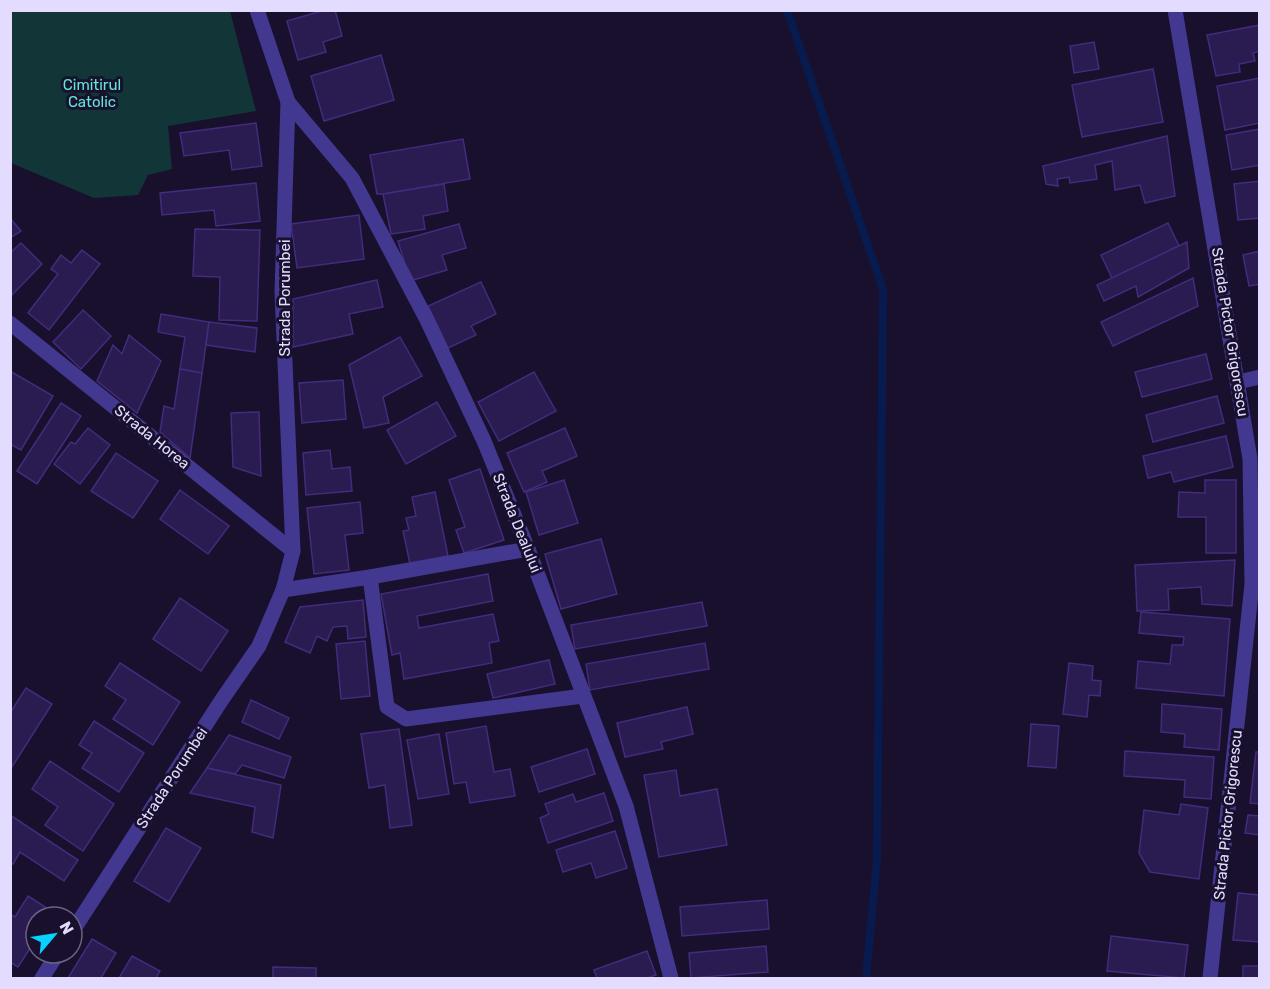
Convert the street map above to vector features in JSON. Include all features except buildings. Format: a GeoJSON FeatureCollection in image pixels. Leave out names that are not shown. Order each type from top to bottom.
{"type":"FeatureCollection","features":[{"type":"Feature","properties":{"kind":"street","name":"Strada Porumbei"},"geometry":{"type":"LineString","coordinates":[[84,913],[259,646],[283,590],[293,550],[282,292],[288,102],[257,10]]}},
{"type":"Feature","properties":{"kind":"street","name":"Strada Pictor Grigorescu"},"geometry":{"type":"LineString","coordinates":[[1175,10],[1251,459],[1252,584],[1210,978]]}},
{"type":"Feature","properties":{"kind":"street","name":"Strada Dealului"},"geometry":{"type":"LineString","coordinates":[[288,102],[352,178],[432,330],[484,441],[528,549],[626,806],[671,978]]}},
{"type":"Feature","properties":{"kind":"street","name":"Strada Horea"},"geometry":{"type":"LineString","coordinates":[[10,323],[293,550]]}},
{"type":"Feature","properties":{"kind":"street"},"geometry":{"type":"LineString","coordinates":[[1238,382],[1260,376]]}},
{"type":"Feature","properties":{"kind":"street"},"geometry":{"type":"LineString","coordinates":[[283,590],[528,549]]}},
{"type":"Feature","properties":{"kind":"street"},"geometry":{"type":"LineString","coordinates":[[370,577],[387,707],[406,719],[583,696]]}},
{"type":"Feature","properties":{"kind":"street"},"geometry":{"type":"LineString","coordinates":[[42,978],[50,965]]}},
{"type":"Feature","properties":{"kind":"green space","name":"Cimitirul Catolic"},"geometry":{"type":"Polygon","coordinates":[[[11,10],[230,11],[256,111],[168,126],[172,169],[148,175],[138,195],[94,198],[11,163],[11,10]]]}},
{"type":"Feature","properties":{"kind":"waterway"},"geometry":{"type":"LineString","coordinates":[[787,10],[883,289],[877,859],[866,978]]}}]}
